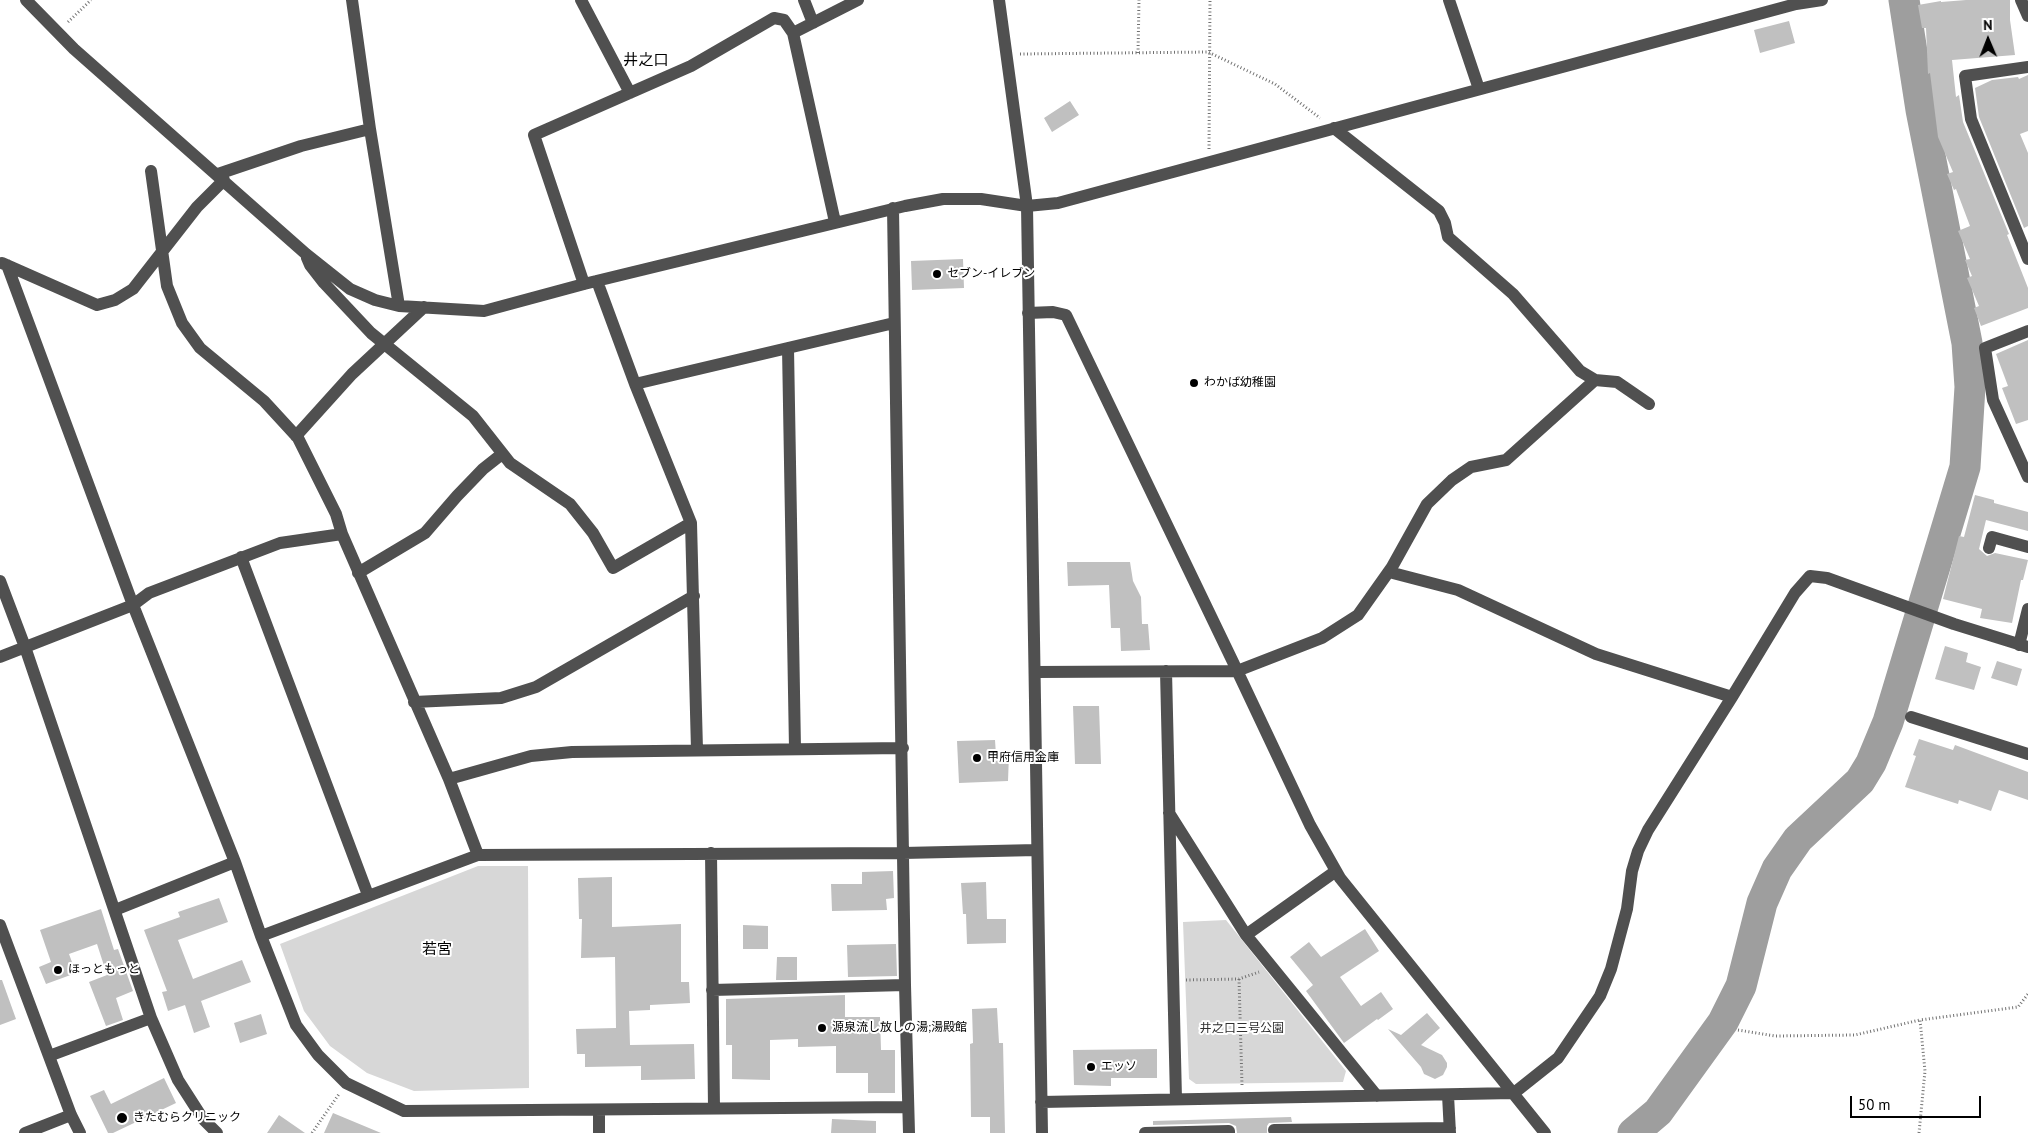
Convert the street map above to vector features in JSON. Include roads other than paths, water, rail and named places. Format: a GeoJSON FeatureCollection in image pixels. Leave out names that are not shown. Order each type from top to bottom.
{"type":"FeatureCollection","features":[{"type":"Feature","properties":{"kind":"street"},"geometry":{"type":"LineString","coordinates":[[26,0],[74,49],[306,254],[350,289],[375,300],[399,306],[484,310],[894,208],[943,199],[981,199],[1027,206],[1058,203],[1796,4],[1822,0]]}},
{"type":"Feature","properties":{"kind":"street"},"geometry":{"type":"LineString","coordinates":[[352,0],[370,129],[399,306]]}},
{"type":"Feature","properties":{"kind":"street"},"geometry":{"type":"LineString","coordinates":[[581,0],[630,93]]}},
{"type":"Feature","properties":{"kind":"street"},"geometry":{"type":"LineString","coordinates":[[804,0],[813,23]]}},
{"type":"Feature","properties":{"kind":"street"},"geometry":{"type":"LineString","coordinates":[[793,33],[858,0]]}},
{"type":"Feature","properties":{"kind":"street"},"geometry":{"type":"LineString","coordinates":[[999,0],[1027,206],[1042,1133]]}},
{"type":"Feature","properties":{"kind":"street"},"geometry":{"type":"LineString","coordinates":[[1449,0],[1479,89]]}},
{"type":"Feature","properties":{"kind":"street"},"geometry":{"type":"LineString","coordinates":[[2021,0],[2028,16]]}},
{"type":"Feature","properties":{"kind":"street"},"geometry":{"type":"LineString","coordinates":[[584,284],[534,135],[691,66],[774,18],[784,20],[793,33],[835,222]]}},
{"type":"Feature","properties":{"kind":"street"},"geometry":{"type":"LineString","coordinates":[[2028,67],[1965,76],[1970,119],[2028,259]]}},
{"type":"Feature","properties":{"kind":"street"},"geometry":{"type":"LineString","coordinates":[[1334,128],[1440,210],[1448,237],[1513,294],[1580,371],[1595,380],[1617,382],[1649,404]]}},
{"type":"Feature","properties":{"kind":"street"},"geometry":{"type":"LineString","coordinates":[[3,263],[98,305],[116,300],[133,289],[221,178],[301,146],[370,129]]}},
{"type":"Feature","properties":{"kind":"street"},"geometry":{"type":"LineString","coordinates":[[151,171],[167,286],[182,323],[200,348],[264,401],[296,436],[336,514],[358,573],[449,779],[478,855]]}},
{"type":"Feature","properties":{"kind":"street"},"geometry":{"type":"LineString","coordinates":[[894,208],[894,323],[909,1133]]}},
{"type":"Feature","properties":{"kind":"street"},"geometry":{"type":"LineString","coordinates":[[306,254],[310,265],[324,283],[371,333],[473,416],[510,463],[570,504],[593,533],[613,568],[692,523]]}},
{"type":"Feature","properties":{"kind":"street"},"geometry":{"type":"LineString","coordinates":[[3,263],[133,605],[235,862],[261,936],[296,1025],[318,1056],[346,1083],[404,1111],[599,1111],[714,1108],[908,1107]]}},
{"type":"Feature","properties":{"kind":"street"},"geometry":{"type":"LineString","coordinates":[[597,281],[635,384],[692,523],[697,750]]}},
{"type":"Feature","properties":{"kind":"street"},"geometry":{"type":"LineString","coordinates":[[296,436],[352,374],[424,307]]}},
{"type":"Feature","properties":{"kind":"street"},"geometry":{"type":"LineString","coordinates":[[1028,313],[1053,312],[1066,315],[1310,825],[1336,871],[1545,1133]]}},
{"type":"Feature","properties":{"kind":"street"},"geometry":{"type":"LineString","coordinates":[[635,384],[894,323]]}},
{"type":"Feature","properties":{"kind":"street"},"geometry":{"type":"LineString","coordinates":[[2028,331],[1986,348],[1993,400],[2028,477]]}},
{"type":"Feature","properties":{"kind":"street"},"geometry":{"type":"LineString","coordinates":[[788,348],[795,749]]}},
{"type":"Feature","properties":{"kind":"street"},"geometry":{"type":"LineString","coordinates":[[1035,672],[1237,671],[1322,638],[1358,615],[1389,572],[1428,504],[1452,480],[1471,467],[1506,460],[1595,380]]}},
{"type":"Feature","properties":{"kind":"street"},"geometry":{"type":"LineString","coordinates":[[358,573],[425,533],[483,469],[502,454]]}},
{"type":"Feature","properties":{"kind":"street"},"geometry":{"type":"LineString","coordinates":[[0,657],[133,605],[149,593],[240,557],[280,543],[342,534]]}},
{"type":"Feature","properties":{"kind":"street"},"geometry":{"type":"LineString","coordinates":[[1989,548],[1992,537],[2028,547]]}},
{"type":"Feature","properties":{"kind":"street"},"geometry":{"type":"LineString","coordinates":[[240,557],[368,895]]}},
{"type":"Feature","properties":{"kind":"street"},"geometry":{"type":"LineString","coordinates":[[1389,572],[1458,590],[1596,654],[1732,697]]}},
{"type":"Feature","properties":{"kind":"street"},"geometry":{"type":"LineString","coordinates":[[1041,1102],[1514,1093],[1558,1058],[1600,996],[1614,961],[1627,909],[1632,871],[1648,830],[1795,593],[1810,576],[1828,578],[1954,624],[2023,646],[2028,609]]}},
{"type":"Feature","properties":{"kind":"street"},"geometry":{"type":"LineString","coordinates":[[0,581],[25,647],[151,1018],[178,1080],[203,1119],[217,1133]]}},
{"type":"Feature","properties":{"kind":"street"},"geometry":{"type":"LineString","coordinates":[[414,702],[501,698],[536,687],[694,596]]}},
{"type":"Feature","properties":{"kind":"street"},"geometry":{"type":"LineString","coordinates":[[1166,671],[1176,1099]]}},
{"type":"Feature","properties":{"kind":"street"},"geometry":{"type":"LineString","coordinates":[[1911,717],[2028,754]]}},
{"type":"Feature","properties":{"kind":"street"},"geometry":{"type":"LineString","coordinates":[[449,779],[531,756],[572,752],[903,748]]}},
{"type":"Feature","properties":{"kind":"street"},"geometry":{"type":"LineString","coordinates":[[1170,813],[1246,935],[1377,1096]]}},
{"type":"Feature","properties":{"kind":"street"},"geometry":{"type":"LineString","coordinates":[[261,936],[478,855],[903,853],[1037,850]]}},
{"type":"Feature","properties":{"kind":"street"},"geometry":{"type":"LineString","coordinates":[[711,853],[714,1108]]}},
{"type":"Feature","properties":{"kind":"street"},"geometry":{"type":"LineString","coordinates":[[115,910],[235,862]]}},
{"type":"Feature","properties":{"kind":"street"},"geometry":{"type":"LineString","coordinates":[[1246,935],[1336,871]]}},
{"type":"Feature","properties":{"kind":"street"},"geometry":{"type":"LineString","coordinates":[[0,925],[71,1115],[80,1133]]}},
{"type":"Feature","properties":{"kind":"street"},"geometry":{"type":"LineString","coordinates":[[712,990],[905,985]]}},
{"type":"Feature","properties":{"kind":"street"},"geometry":{"type":"LineString","coordinates":[[49,1056],[151,1018]]}},
{"type":"Feature","properties":{"kind":"street"},"geometry":{"type":"LineString","coordinates":[[1274,1130],[1450,1130],[1448,1095]]}},
{"type":"Feature","properties":{"kind":"street"},"geometry":{"type":"LineString","coordinates":[[599,1111],[599,1133]]}},
{"type":"Feature","properties":{"kind":"street"},"geometry":{"type":"LineString","coordinates":[[25,1133],[71,1115]]}},
{"type":"Feature","properties":{"kind":"street"},"geometry":{"type":"LineString","coordinates":[[1145,1133],[1229,1131],[1229,1133]]}},
{"type":"Feature","properties":{"kind":"waterway"},"geometry":{"type":"LineString","coordinates":[[1633,1133],[1658,1112],[1723,1022],[1741,986],[1762,903],[1777,869],[1798,839],[1860,781],[1871,763],[1888,722],[1965,467],[1970,387],[1967,343],[1921,110],[1904,0]]}},
{"type":"Feature","properties":{"kind":"place","name":"セブン-イレブン"},"geometry":{"type":"Point","coordinates":[937,274]}},
{"type":"Feature","properties":{"kind":"place","name":"わかば幼稚園"},"geometry":{"type":"Point","coordinates":[1194,383]}},
{"type":"Feature","properties":{"kind":"place","name":"甲府信用金庫"},"geometry":{"type":"Point","coordinates":[977,758]}},
{"type":"Feature","properties":{"kind":"place","name":"ほっともっと"},"geometry":{"type":"Point","coordinates":[58,970]}},
{"type":"Feature","properties":{"kind":"place","name":"源泉流し放しの湯;湯殿館"},"geometry":{"type":"Point","coordinates":[822,1028]}},
{"type":"Feature","properties":{"kind":"place","name":"エッソ"},"geometry":{"type":"Point","coordinates":[1091,1067]}},
{"type":"Feature","properties":{"kind":"place","name":"きたむらクリニック"},"geometry":{"type":"Point","coordinates":[122,1118]}},
{"type":"Feature","properties":{"kind":"district","name":"井之口"},"geometry":{"type":"Point","coordinates":[646,61]}},
{"type":"Feature","properties":{"kind":"district","name":"若宮"},"geometry":{"type":"Point","coordinates":[437,950]}},
{"type":"Feature","properties":{"kind":"park label","name":"井之口三号公園"},"geometry":{"type":"Point","coordinates":[1242,1029]}}]}
